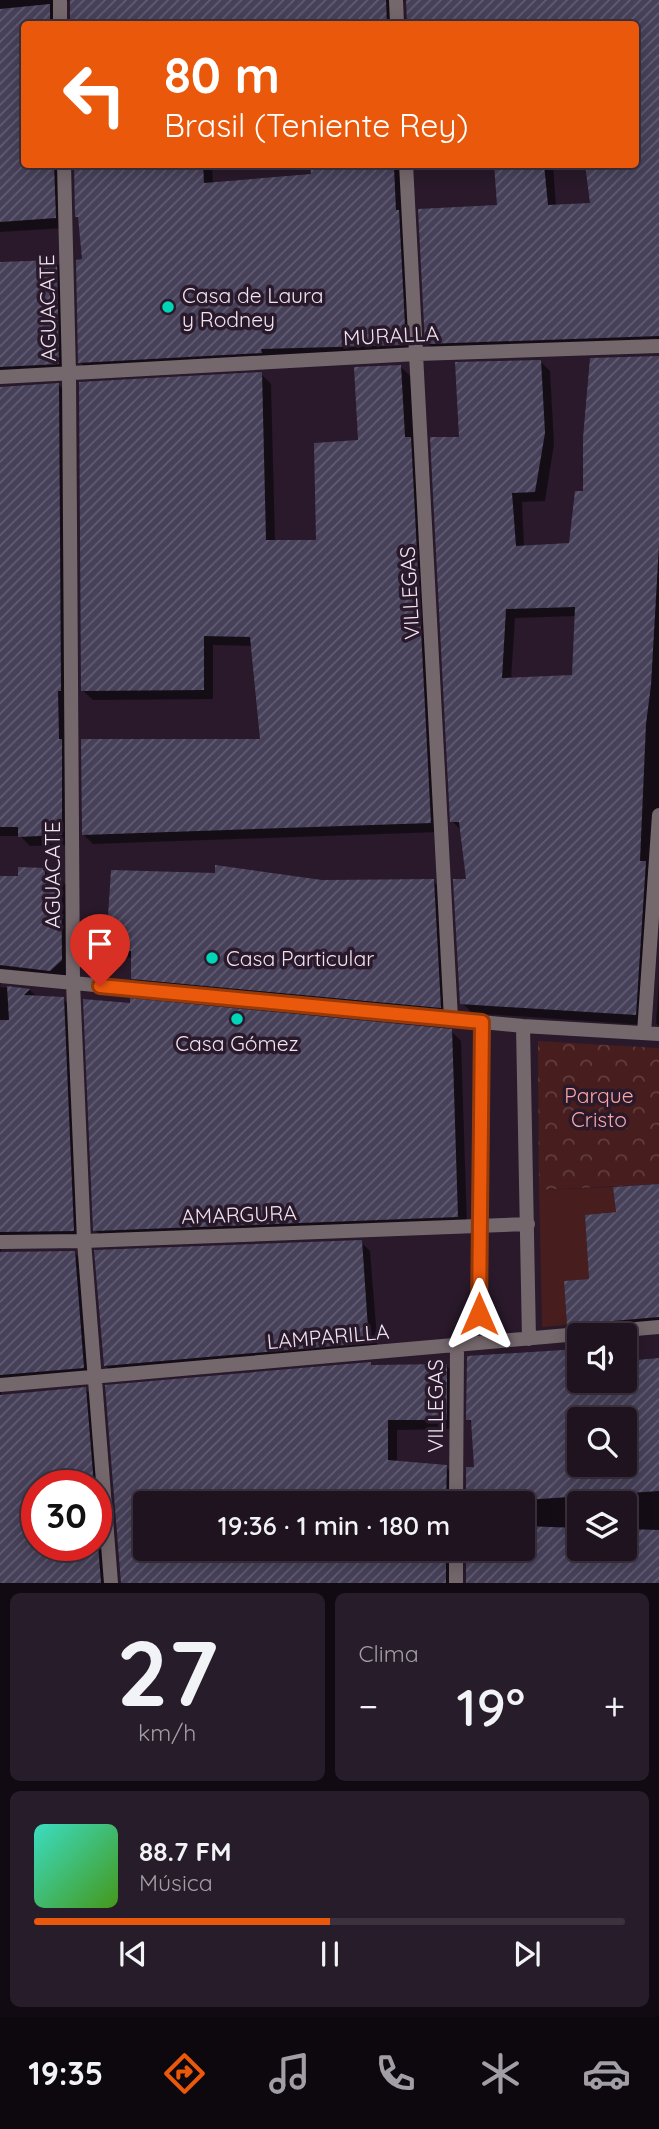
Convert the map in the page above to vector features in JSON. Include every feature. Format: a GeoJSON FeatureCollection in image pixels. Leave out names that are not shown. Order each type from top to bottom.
{"type":"FeatureCollection","features":[{"type":"Feature","properties":{"kind":"street"},"geometry":{"type":"LineString","coordinates":[[60,0],[61,21]]}},
{"type":"Feature","properties":{"kind":"street"},"geometry":{"type":"LineString","coordinates":[[396,0],[397,21]]}},
{"type":"Feature","properties":{"kind":"street","name":"AGUACATE"},"geometry":{"type":"LineString","coordinates":[[64,168],[69,374],[74,983],[84,1241],[111,1583]]}},
{"type":"Feature","properties":{"kind":"street","name":"VILLEGAS"},"geometry":{"type":"LineString","coordinates":[[406,168],[452,1019]]}},
{"type":"Feature","properties":{"kind":"street","name":"MURALLA"},"geometry":{"type":"LineString","coordinates":[[0,377],[417,354],[659,346]]}},
{"type":"Feature","properties":{"kind":"street"},"geometry":{"type":"LineString","coordinates":[[643,1033],[659,815]]}},
{"type":"Feature","properties":{"kind":"street"},"geometry":{"type":"LineString","coordinates":[[0,976],[523,1026],[659,1034]]}},
{"type":"Feature","properties":{"kind":"street","name":"VILLEGAS"},"geometry":{"type":"LineString","coordinates":[[456,1491],[457,1346],[473,1330],[479,1314],[482,1022]]}},
{"type":"Feature","properties":{"kind":"street"},"geometry":{"type":"LineString","coordinates":[[523,1026],[528,1224],[535,1338]]}},
{"type":"Feature","properties":{"kind":"street","name":"AMARGURA"},"geometry":{"type":"LineString","coordinates":[[0,1242],[528,1224]]}},
{"type":"Feature","properties":{"kind":"street","name":"LAMPARILLA"},"geometry":{"type":"LineString","coordinates":[[0,1385],[659,1327]]}},
{"type":"Feature","properties":{"kind":"street"},"geometry":{"type":"LineString","coordinates":[[456,1561],[456,1583]]}},
{"type":"Feature","properties":{"kind":"green space","name":"Parque Cristo"},"geometry":{"type":"Polygon","coordinates":[[[538,1041],[659,1048],[659,1184],[539,1190],[538,1041]]]}},
{"type":"Feature","properties":{"kind":"green space"},"geometry":{"type":"Polygon","coordinates":[[[613,1187],[616,1212],[585,1215],[589,1279],[564,1281],[567,1325],[542,1327],[539,1190],[613,1187]]]}},
{"type":"Feature","properties":{"kind":"building"},"geometry":{"type":"Polygon","coordinates":[[[70,0],[386,0],[387,21],[70,21],[70,0]]]}},
{"type":"Feature","properties":{"kind":"building"},"geometry":{"type":"Polygon","coordinates":[[[406,0],[659,0],[659,336],[425,344],[418,209],[497,205],[494,168],[544,168],[548,205],[590,203],[586,168],[639,168],[639,21],[407,21],[406,0]]]}},
{"type":"Feature","properties":{"kind":"building"},"geometry":{"type":"Polygon","coordinates":[[[50,4],[50,21],[21,21],[21,168],[54,168],[56,218],[0,222],[0,9],[50,4]]]}},
{"type":"Feature","properties":{"kind":"building"},"geometry":{"type":"Polygon","coordinates":[[[74,168],[203,168],[204,183],[311,174],[310,168],[394,168],[396,210],[399,210],[406,345],[261,349],[262,353],[78,363],[76,260],[82,259],[78,217],[75,217],[74,168]]]}},
{"type":"Feature","properties":{"kind":"building"},"geometry":{"type":"Polygon","coordinates":[[[57,260],[59,364],[0,367],[0,262],[57,260]]]}},
{"type":"Feature","properties":{"kind":"building"},"geometry":{"type":"Polygon","coordinates":[[[659,356],[659,545],[651,685],[646,724],[640,861],[646,861],[636,1015],[460,1004],[453,879],[466,879],[459,822],[450,822],[430,437],[459,437],[455,362],[541,360],[545,433],[535,492],[512,493],[516,546],[569,543],[575,491],[583,491],[583,438],[590,358],[659,356]],[[575,607],[506,609],[502,678],[572,675],[575,607]]]}},
{"type":"Feature","properties":{"kind":"building"},"geometry":{"type":"Polygon","coordinates":[[[401,365],[405,437],[411,437],[431,823],[82,835],[81,739],[260,739],[250,637],[204,636],[204,690],[81,691],[79,382],[262,372],[266,540],[316,540],[314,443],[358,440],[354,367],[401,365]]]}},
{"type":"Feature","properties":{"kind":"building"},"geometry":{"type":"Polygon","coordinates":[[[59,383],[61,691],[58,691],[59,739],[62,739],[62,835],[18,837],[18,827],[0,827],[0,387],[59,383]]]}},
{"type":"Feature","properties":{"kind":"building"},"geometry":{"type":"Polygon","coordinates":[[[215,865],[322,880],[434,879],[441,1008],[131,979],[131,951],[106,948],[111,870],[215,873],[215,865]]]}},
{"type":"Feature","properties":{"kind":"building"},"geometry":{"type":"Polygon","coordinates":[[[18,867],[45,868],[45,877],[61,877],[62,960],[50,971],[0,965],[0,876],[18,876],[18,867]]]}},
{"type":"Feature","properties":{"kind":"building"},"geometry":{"type":"Polygon","coordinates":[[[7,986],[30,989],[24,995],[64,997],[74,1231],[0,1232],[0,1020],[9,1020],[7,986]]]}},
{"type":"Feature","properties":{"kind":"building"},"geometry":{"type":"Polygon","coordinates":[[[130,998],[452,1029],[458,1217],[93,1231],[83,999],[130,1003],[130,998]]]}},
{"type":"Feature","properties":{"kind":"building"},"geometry":{"type":"Polygon","coordinates":[[[659,1184],[659,1317],[567,1325],[564,1281],[589,1279],[585,1215],[616,1212],[613,1187],[659,1184]]]}},
{"type":"Feature","properties":{"kind":"building"},"geometry":{"type":"Polygon","coordinates":[[[362,1240],[369,1343],[104,1366],[94,1250],[362,1240]]]}},
{"type":"Feature","properties":{"kind":"building"},"geometry":{"type":"Polygon","coordinates":[[[75,1251],[84,1368],[0,1375],[0,1252],[75,1251]]]}},
{"type":"Feature","properties":{"kind":"building"},"geometry":{"type":"Polygon","coordinates":[[[567,1350],[567,1393],[637,1393],[637,1360],[659,1358],[659,1491],[567,1491],[567,1497],[535,1499],[535,1491],[466,1491],[466,1467],[474,1467],[471,1420],[466,1420],[467,1356],[567,1350]]]}},
{"type":"Feature","properties":{"kind":"building"},"geometry":{"type":"Polygon","coordinates":[[[371,1362],[371,1365],[447,1364],[447,1420],[388,1420],[388,1460],[447,1465],[446,1491],[133,1491],[133,1561],[446,1561],[446,1583],[121,1583],[105,1385],[371,1362]]]}},
{"type":"Feature","properties":{"kind":"building"},"geometry":{"type":"Polygon","coordinates":[[[86,1387],[93,1470],[21,1470],[21,1561],[99,1561],[101,1583],[0,1583],[0,1395],[86,1387]]]}},
{"type":"Feature","properties":{"kind":"building"},"geometry":{"type":"Polygon","coordinates":[[[535,1526],[567,1528],[567,1561],[637,1561],[637,1529],[659,1530],[659,1583],[466,1583],[466,1561],[535,1561],[535,1526]]]}},
{"type":"Feature","properties":{"kind":"place","name":"Casa de Laura y Rodney"},"geometry":{"type":"Point","coordinates":[168,307]}},
{"type":"Feature","properties":{"kind":"place","name":"Casa Particular"},"geometry":{"type":"Point","coordinates":[212,958]}},
{"type":"Feature","properties":{"kind":"place","name":"Casa Gómez"},"geometry":{"type":"Point","coordinates":[237,1019]}},
{"type":"Feature","properties":{"kind":"route"},"geometry":{"type":"LineString","coordinates":[[100,986],[482,1022],[479,1314]]}}]}
